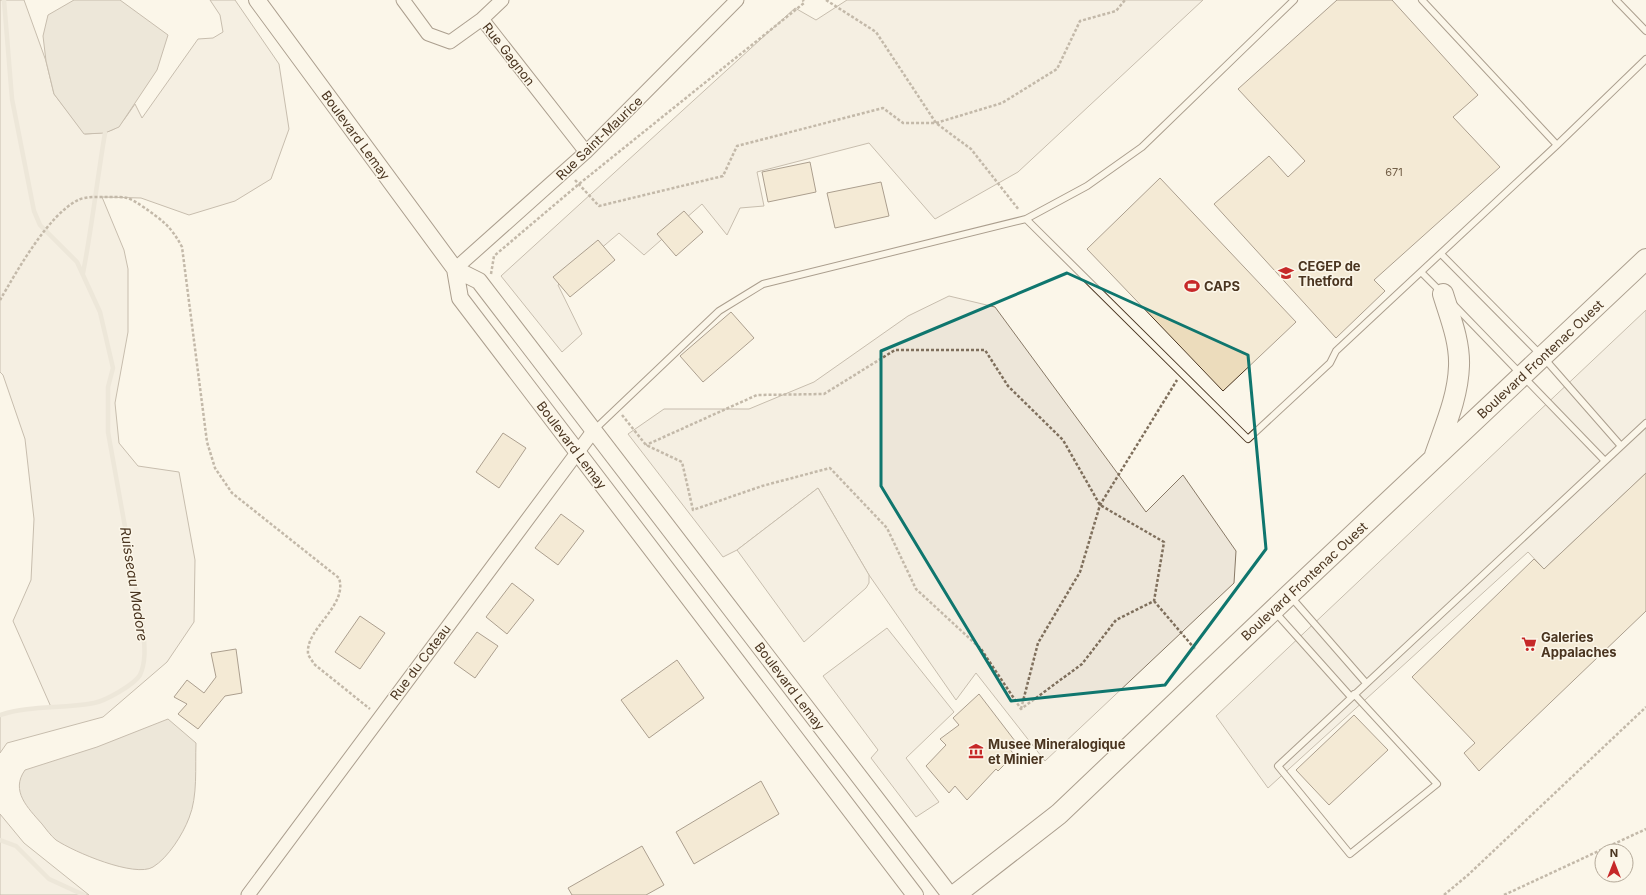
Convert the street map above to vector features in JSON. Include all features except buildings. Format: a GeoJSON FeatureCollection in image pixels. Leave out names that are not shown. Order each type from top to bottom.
{"type":"FeatureCollection","features":[{"type":"Feature","properties":{"kind":"main road","name":"Boulevard Frontenac Ouest"},"geometry":{"type":"LineString","coordinates":[[955,895],[1059,814],[1273,610],[1646,259]]}},
{"type":"Feature","properties":{"kind":"main road"},"geometry":{"type":"LineString","coordinates":[[1434,459],[1452,407],[1460,365],[1456,336],[1443,294]]}},
{"type":"Feature","properties":{"kind":"street","name":"Boulevard Lemay"},"geometry":{"type":"LineString","coordinates":[[257,0],[455,269],[460,298],[915,895]]}},
{"type":"Feature","properties":{"kind":"street","name":"Rue Gagnon"},"geometry":{"type":"LineString","coordinates":[[403,0],[428,34],[450,42],[482,19],[586,152]]}},
{"type":"Feature","properties":{"kind":"street"},"geometry":{"type":"LineString","coordinates":[[482,19],[502,0]]}},
{"type":"Feature","properties":{"kind":"street","name":"Rue Saint-Maurice"},"geometry":{"type":"LineString","coordinates":[[455,269],[586,152],[737,0]]}},
{"type":"Feature","properties":{"kind":"street","name":"Boulevard Lemay"},"geometry":{"type":"LineString","coordinates":[[455,269],[479,281],[950,895]]}},
{"type":"Feature","properties":{"kind":"street","name":"Rue du Coteau"},"geometry":{"type":"LineString","coordinates":[[248,895],[594,430]]}},
{"type":"Feature","properties":{"kind":"street"},"geometry":{"type":"LineString","coordinates":[[701,614],[720,596]]}},
{"type":"Feature","properties":{"kind":"street"},"geometry":{"type":"LineString","coordinates":[[840,796],[859,777]]}},
{"type":"Feature","properties":{"kind":"lane"},"geometry":{"type":"LineString","coordinates":[[594,430],[718,311],[762,284],[1026,218],[1087,186],[1142,147],[1294,0]]}},
{"type":"Feature","properties":{"kind":"lane"},"geometry":{"type":"LineString","coordinates":[[1422,0],[1557,145]]}},
{"type":"Feature","properties":{"kind":"lane"},"geometry":{"type":"LineString","coordinates":[[1616,0],[1646,31]]}},
{"type":"Feature","properties":{"kind":"lane"},"geometry":{"type":"LineString","coordinates":[[1026,218],[1248,440],[1330,363],[1336,351],[1557,145],[1646,59]]}},
{"type":"Feature","properties":{"kind":"lane"},"geometry":{"type":"LineString","coordinates":[[1441,254],[1543,357],[1621,446]]}},
{"type":"Feature","properties":{"kind":"lane"},"geometry":{"type":"LineString","coordinates":[[1422,272],[1605,461]]}},
{"type":"Feature","properties":{"kind":"lane"},"geometry":{"type":"LineString","coordinates":[[1273,610],[1353,695],[1437,784],[1350,854],[1278,766],[1353,695],[1646,423]]}},
{"type":"Feature","properties":{"kind":"lane"},"geometry":{"type":"LineString","coordinates":[[1289,595],[1366,683]]}},
{"type":"Feature","properties":{"kind":"path"},"geometry":{"type":"LineString","coordinates":[[490,278],[494,256],[579,184],[804,3],[803,0]]}},
{"type":"Feature","properties":{"kind":"path"},"geometry":{"type":"LineString","coordinates":[[826,0],[876,32],[936,123],[971,149],[1026,218]]}},
{"type":"Feature","properties":{"kind":"path"},"geometry":{"type":"LineString","coordinates":[[566,170],[599,206],[724,176],[738,146],[883,108],[903,123],[936,123],[1002,103],[1057,69],[1080,21],[1116,11],[1125,0]]}},
{"type":"Feature","properties":{"kind":"path"},"geometry":{"type":"LineString","coordinates":[[0,300],[17,270],[46,231],[62,211],[79,199],[102,197],[130,198],[173,230],[182,247],[207,442],[215,468],[232,493],[339,578],[342,586],[339,597],[310,642],[308,653],[314,664],[380,717]]}},
{"type":"Feature","properties":{"kind":"path"},"geometry":{"type":"LineString","coordinates":[[646,445],[757,395],[824,394],[895,350],[985,350],[1008,386],[1063,440],[1100,505],[1164,542],[1154,601]]}},
{"type":"Feature","properties":{"kind":"path"},"geometry":{"type":"LineString","coordinates":[[1021,709],[1038,643],[1080,572],[1100,505],[1181,373]]}},
{"type":"Feature","properties":{"kind":"path"},"geometry":{"type":"LineString","coordinates":[[617,408],[646,445],[682,462],[693,510],[762,486],[830,468],[887,528],[916,589],[981,649],[1021,709]]}},
{"type":"Feature","properties":{"kind":"path"},"geometry":{"type":"LineString","coordinates":[[1021,709],[1082,664],[1116,620],[1154,601]]}},
{"type":"Feature","properties":{"kind":"path"},"geometry":{"type":"LineString","coordinates":[[1154,601],[1195,649]]}},
{"type":"Feature","properties":{"kind":"path"},"geometry":{"type":"LineString","coordinates":[[1444,895],[1468,876],[1646,706]]}},
{"type":"Feature","properties":{"kind":"path"},"geometry":{"type":"LineString","coordinates":[[1504,895],[1646,829]]}},
{"type":"Feature","properties":{"kind":"highlighted area"},"geometry":{"type":"Polygon","coordinates":[[[1067,273],[1248,355],[1266,549],[1165,685],[1011,701],[881,486],[881,351],[1067,273]]]}},
{"type":"Feature","properties":{"kind":"shaded area"},"geometry":{"type":"Polygon","coordinates":[[[0,0],[24,0],[46,61],[54,94],[85,134],[104,132],[116,128],[135,104],[142,118],[198,39],[213,38],[223,32],[220,15],[210,0],[235,0],[279,64],[289,129],[271,179],[235,201],[189,215],[141,198],[102,197],[124,250],[128,269],[128,332],[115,403],[119,443],[138,466],[179,472],[195,560],[194,622],[167,662],[103,717],[7,743],[0,753],[0,715],[15,710],[51,707],[13,621],[31,580],[34,519],[25,439],[3,375],[0,372],[0,0]]]}},
{"type":"Feature","properties":{"kind":"shaded area"},"geometry":{"type":"Polygon","coordinates":[[[74,0],[120,0],[168,35],[157,70],[119,127],[105,133],[84,134],[54,94],[46,61],[43,36],[48,15],[74,0]]]}},
{"type":"Feature","properties":{"kind":"shaded area"},"geometry":{"type":"Polygon","coordinates":[[[847,0],[1203,0],[1018,172],[935,219],[869,143],[757,172],[764,206],[740,208],[727,235],[702,204],[644,255],[619,233],[558,285],[582,334],[562,352],[501,276],[795,8],[816,20],[847,0]]]}},
{"type":"Feature","properties":{"kind":"shaded area"},"geometry":{"type":"Polygon","coordinates":[[[949,296],[995,307],[1146,512],[1183,475],[1236,551],[1234,583],[1045,761],[976,673],[956,700],[869,575],[818,488],[737,550],[723,557],[628,434],[664,409],[749,409],[814,382],[908,316],[949,296]]]}},
{"type":"Feature","properties":{"kind":"shaded area"},"geometry":{"type":"Polygon","coordinates":[[[1646,310],[1646,473],[1544,569],[1528,552],[1268,788],[1216,716],[1646,310]]]}},
{"type":"Feature","properties":{"kind":"shaded area"},"geometry":{"type":"Polygon","coordinates":[[[818,488],[869,575],[869,583],[866,588],[804,642],[737,550],[818,488]]]}},
{"type":"Feature","properties":{"kind":"shaded area"},"geometry":{"type":"Polygon","coordinates":[[[887,628],[954,712],[906,758],[939,802],[916,817],[871,758],[878,750],[823,676],[887,628]]]}},
{"type":"Feature","properties":{"kind":"shaded area"},"geometry":{"type":"Polygon","coordinates":[[[168,719],[196,743],[195,791],[192,809],[183,831],[164,858],[153,867],[133,869],[104,862],[76,851],[56,840],[31,812],[23,799],[19,785],[25,770],[97,747],[168,719]]]}},
{"type":"Feature","properties":{"kind":"shaded area"},"geometry":{"type":"Polygon","coordinates":[[[0,814],[24,843],[89,895],[0,895],[0,814]]]}},
{"type":"Feature","properties":{"kind":"waterway","name":"Ruisseau Madore"},"geometry":{"type":"LineString","coordinates":[[0,715],[34,708],[82,705],[99,702],[126,688],[137,679],[144,663],[143,627],[108,432],[108,387],[113,368],[100,312],[77,262],[40,225],[34,211],[12,99],[4,0]]}},
{"type":"Feature","properties":{"kind":"waterway"},"geometry":{"type":"LineString","coordinates":[[83,273],[105,133]]}},
{"type":"Feature","properties":{"kind":"waterway","name":"Ruisseau Madore"},"geometry":{"type":"LineString","coordinates":[[0,840],[16,846],[49,879],[84,895]]}},
{"type":"Feature","properties":{"kind":"place","name":"CEGEP de Thetford"},"geometry":{"type":"Point","coordinates":[1286,273]}},
{"type":"Feature","properties":{"kind":"place","name":"CAPS"},"geometry":{"type":"Point","coordinates":[1192,286]}},
{"type":"Feature","properties":{"kind":"place","name":"Galeries Appalaches"},"geometry":{"type":"Point","coordinates":[1529,644]}},
{"type":"Feature","properties":{"kind":"place","name":"Musee Mineralogique et Minier"},"geometry":{"type":"Point","coordinates":[976,751]}}]}
